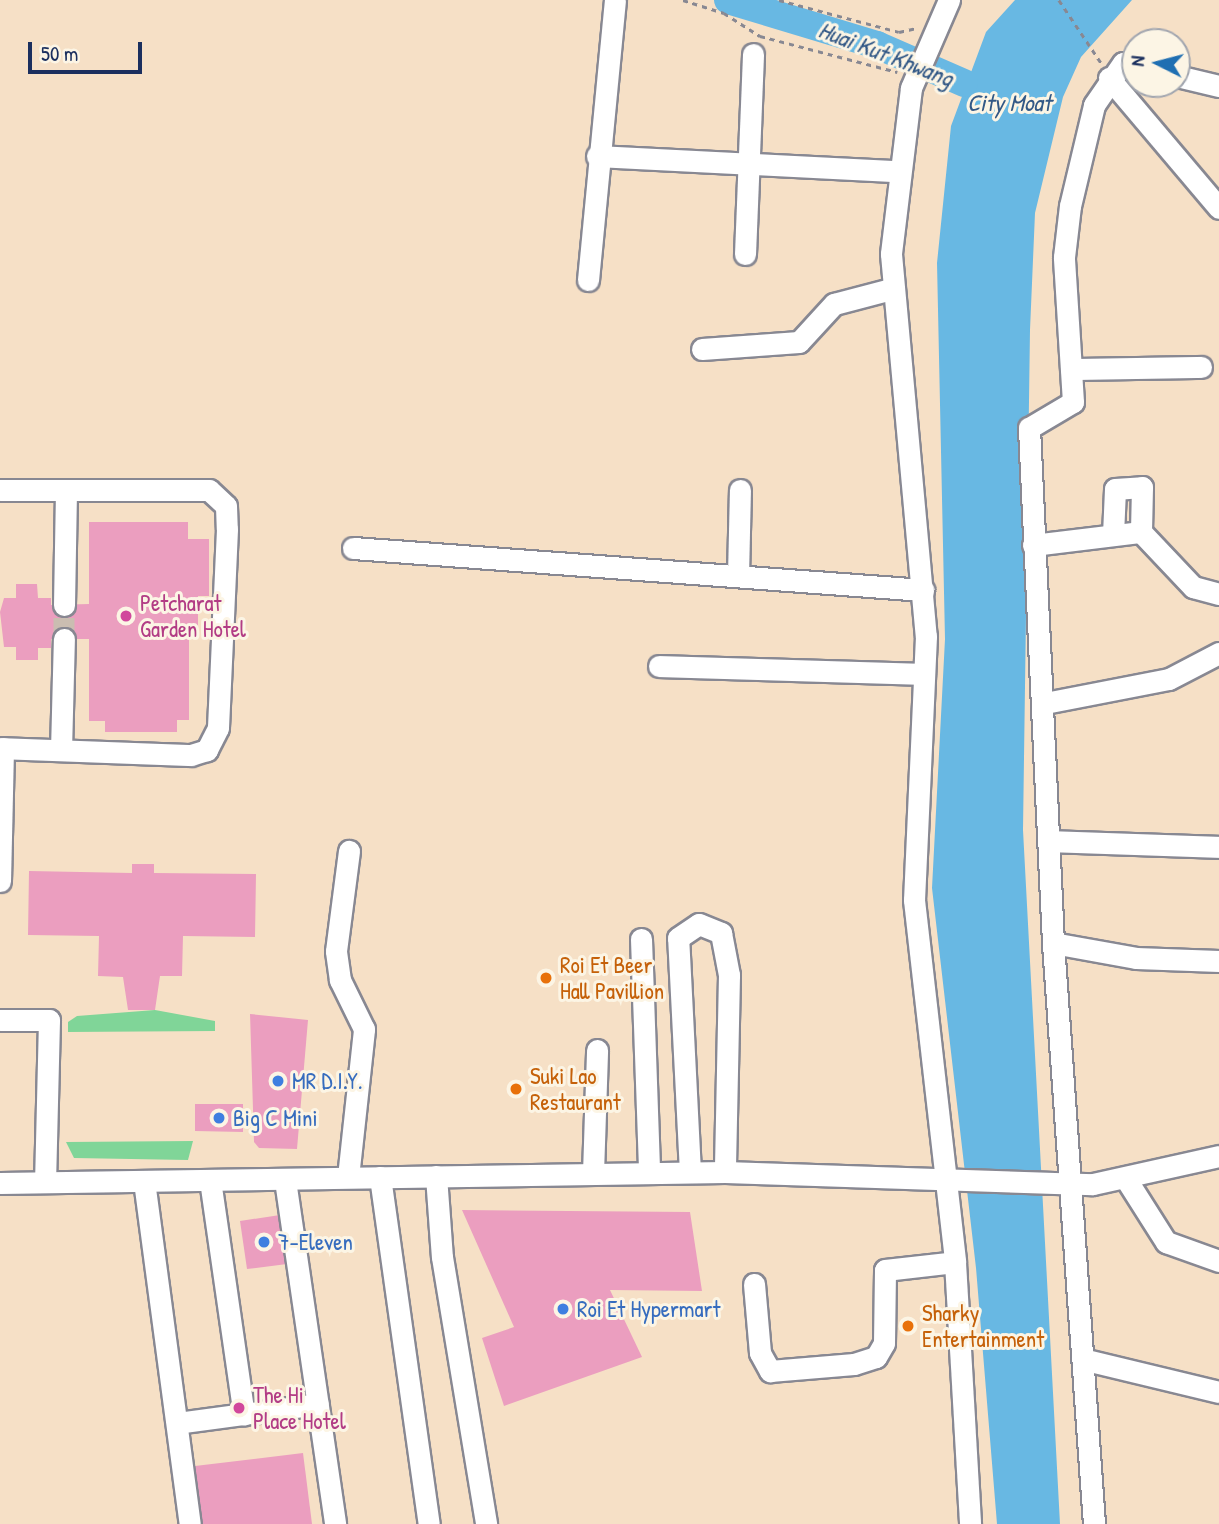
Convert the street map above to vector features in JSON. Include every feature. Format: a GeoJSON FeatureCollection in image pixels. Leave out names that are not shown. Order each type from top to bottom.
{"type":"FeatureCollection","features":[{"type":"Feature","properties":{"kind":"street"},"geometry":{"type":"LineString","coordinates":[[588,281],[597,156],[615,0]]}},
{"type":"Feature","properties":{"kind":"street"},"geometry":{"type":"LineString","coordinates":[[948,0],[934,23],[911,88],[897,172],[891,289],[923,590],[924,674],[914,900],[951,1175],[970,1524]]}},
{"type":"Feature","properties":{"kind":"street"},"geometry":{"type":"LineString","coordinates":[[745,254],[753,54]]}},
{"type":"Feature","properties":{"kind":"street"},"geometry":{"type":"LineString","coordinates":[[1094,1524],[1086,1360],[1053,943],[1045,703],[1033,545],[1029,428],[1073,402],[1064,257],[1070,206],[1094,105],[1109,78],[1121,65]]}},
{"type":"Feature","properties":{"kind":"street"},"geometry":{"type":"LineString","coordinates":[[1109,78],[1219,208]]}},
{"type":"Feature","properties":{"kind":"street"},"geometry":{"type":"LineString","coordinates":[[1191,79],[1219,86]]}},
{"type":"Feature","properties":{"kind":"street"},"geometry":{"type":"LineString","coordinates":[[597,156],[897,172]]}},
{"type":"Feature","properties":{"kind":"street"},"geometry":{"type":"LineString","coordinates":[[702,349],[799,342],[834,304],[891,289]]}},
{"type":"Feature","properties":{"kind":"street"},"geometry":{"type":"LineString","coordinates":[[1071,369],[1200,367]]}},
{"type":"Feature","properties":{"kind":"street"},"geometry":{"type":"LineString","coordinates":[[1114,535],[1115,489],[1142,487],[1140,532],[1193,587],[1219,594]]}},
{"type":"Feature","properties":{"kind":"street"},"geometry":{"type":"LineString","coordinates":[[64,604],[66,489]]}},
{"type":"Feature","properties":{"kind":"street"},"geometry":{"type":"LineString","coordinates":[[0,490],[209,490],[226,506],[228,529],[215,741],[191,755],[2,748],[0,881]]}},
{"type":"Feature","properties":{"kind":"street"},"geometry":{"type":"LineString","coordinates":[[738,576],[740,490]]}},
{"type":"Feature","properties":{"kind":"street"},"geometry":{"type":"LineString","coordinates":[[1033,545],[1140,532]]}},
{"type":"Feature","properties":{"kind":"street"},"geometry":{"type":"LineString","coordinates":[[353,548],[923,590]]}},
{"type":"Feature","properties":{"kind":"street"},"geometry":{"type":"LineString","coordinates":[[61,750],[64,639]]}},
{"type":"Feature","properties":{"kind":"street"},"geometry":{"type":"LineString","coordinates":[[1045,703],[1169,679],[1219,653]]}},
{"type":"Feature","properties":{"kind":"street"},"geometry":{"type":"LineString","coordinates":[[659,666],[924,674]]}},
{"type":"Feature","properties":{"kind":"street"},"geometry":{"type":"LineString","coordinates":[[1050,841],[1219,847]]}},
{"type":"Feature","properties":{"kind":"street"},"geometry":{"type":"LineString","coordinates":[[348,1177],[364,1029],[340,979],[336,951],[349,852]]}},
{"type":"Feature","properties":{"kind":"street"},"geometry":{"type":"LineString","coordinates":[[690,1172],[678,938],[699,924],[721,933],[729,975],[725,1172]]}},
{"type":"Feature","properties":{"kind":"street"},"geometry":{"type":"LineString","coordinates":[[641,939],[649,1172]]}},
{"type":"Feature","properties":{"kind":"street"},"geometry":{"type":"LineString","coordinates":[[1053,943],[1136,958],[1219,961]]}},
{"type":"Feature","properties":{"kind":"street"},"geometry":{"type":"LineString","coordinates":[[0,1020],[49,1020],[36,1180]]}},
{"type":"Feature","properties":{"kind":"street"},"geometry":{"type":"LineString","coordinates":[[593,1173],[597,1049]]}},
{"type":"Feature","properties":{"kind":"street"},"geometry":{"type":"LineString","coordinates":[[0,1181],[285,1180],[725,1172],[951,1175],[1072,1184],[1126,1180],[1219,1156]]}},
{"type":"Feature","properties":{"kind":"street"},"geometry":{"type":"LineString","coordinates":[[380,1177],[429,1524]]}},
{"type":"Feature","properties":{"kind":"street"},"geometry":{"type":"LineString","coordinates":[[436,1177],[442,1257],[486,1524]]}},
{"type":"Feature","properties":{"kind":"street"},"geometry":{"type":"LineString","coordinates":[[210,1180],[244,1415]]}},
{"type":"Feature","properties":{"kind":"street"},"geometry":{"type":"LineString","coordinates":[[285,1180],[335,1524]]}},
{"type":"Feature","properties":{"kind":"street"},"geometry":{"type":"LineString","coordinates":[[1126,1180],[1166,1242],[1219,1261]]}},
{"type":"Feature","properties":{"kind":"street"},"geometry":{"type":"LineString","coordinates":[[144,1181],[190,1524]]}},
{"type":"Feature","properties":{"kind":"street"},"geometry":{"type":"LineString","coordinates":[[754,1284],[760,1353],[770,1371],[854,1364],[876,1357],[884,1343],[885,1270],[955,1262]]}},
{"type":"Feature","properties":{"kind":"street"},"geometry":{"type":"LineString","coordinates":[[1086,1360],[1219,1392]]}},
{"type":"Feature","properties":{"kind":"street"},"geometry":{"type":"LineString","coordinates":[[177,1423],[318,1404]]}},
{"type":"Feature","properties":{"kind":"path"},"geometry":{"type":"LineString","coordinates":[[683,0],[724,13],[760,36],[891,66],[911,88]]}},
{"type":"Feature","properties":{"kind":"path"},"geometry":{"type":"LineString","coordinates":[[779,0],[899,32],[934,23]]}},
{"type":"Feature","properties":{"kind":"path"},"geometry":{"type":"LineString","coordinates":[[1059,0],[1086,33],[1109,78]]}},
{"type":"Feature","properties":{"kind":"green space"},"geometry":{"type":"Polygon","coordinates":[[[155,1010],[215,1021],[215,1031],[68,1032],[68,1022],[77,1016],[155,1010]]]}},
{"type":"Feature","properties":{"kind":"green space"},"geometry":{"type":"Polygon","coordinates":[[[193,1141],[188,1160],[74,1158],[66,1142],[193,1141]]]}},
{"type":"Feature","properties":{"kind":"water","name":"City Moat"},"geometry":{"type":"Polygon","coordinates":[[[1015,0],[1132,0],[1081,57],[1063,97],[1035,213],[1030,330],[1023,830],[1060,1524],[997,1524],[976,1268],[932,888],[945,639],[937,263],[951,126],[986,32],[1015,0]]]}},
{"type":"Feature","properties":{"kind":"building"},"geometry":{"type":"Polygon","coordinates":[[[89,522],[188,522],[188,539],[209,539],[209,596],[198,596],[198,639],[189,639],[189,720],[177,720],[177,732],[105,732],[105,721],[89,721],[89,639],[51,639],[51,648],[38,648],[38,660],[16,660],[16,647],[4,647],[0,612],[4,598],[16,598],[16,584],[37,584],[38,598],[51,598],[51,605],[89,604],[89,522]]]}},
{"type":"Feature","properties":{"kind":"building"},"geometry":{"type":"Polygon","coordinates":[[[132,864],[154,864],[154,873],[256,874],[255,937],[183,936],[182,976],[160,976],[155,1010],[128,1010],[123,977],[98,976],[99,936],[28,935],[29,871],[132,873],[132,864]]]}},
{"type":"Feature","properties":{"kind":"building","name":"MR D.I.Y."},"geometry":{"type":"Polygon","coordinates":[[[250,1014],[308,1020],[297,1149],[259,1148],[254,1142],[250,1014]]]}},
{"type":"Feature","properties":{"kind":"building","name":"Big C Mini"},"geometry":{"type":"Polygon","coordinates":[[[195,1104],[243,1104],[243,1132],[195,1131],[195,1104]]]}},
{"type":"Feature","properties":{"kind":"building","name":"Roi Et Hypermart"},"geometry":{"type":"Polygon","coordinates":[[[462,1210],[690,1212],[702,1291],[610,1290],[642,1357],[504,1406],[482,1338],[514,1327],[462,1210]]]}},
{"type":"Feature","properties":{"kind":"building","name":"7-Eleven"},"geometry":{"type":"Polygon","coordinates":[[[280,1215],[287,1264],[247,1269],[240,1221],[280,1215]]]}},
{"type":"Feature","properties":{"kind":"building"},"geometry":{"type":"Polygon","coordinates":[[[303,1453],[312,1524],[202,1524],[195,1466],[303,1453]]]}},
{"type":"Feature","properties":{"kind":"waterway","name":"Huai Kut Khwang"},"geometry":{"type":"LineString","coordinates":[[728,0],[877,45],[964,83]]}},
{"type":"Feature","properties":{"kind":"tunnel"},"geometry":{"type":"LineString","coordinates":[[64,605],[64,639]]}},
{"type":"Feature","properties":{"kind":"place","name":"Petcharat Garden Hotel"},"geometry":{"type":"Point","coordinates":[126,616]}},
{"type":"Feature","properties":{"kind":"place","name":"Roi Et Beer Hall Pavillion"},"geometry":{"type":"Point","coordinates":[546,978]}},
{"type":"Feature","properties":{"kind":"place","name":"MR D.I.Y."},"geometry":{"type":"Point","coordinates":[278,1081]}},
{"type":"Feature","properties":{"kind":"place","name":"Suki Lao Restaurant"},"geometry":{"type":"Point","coordinates":[516,1089]}},
{"type":"Feature","properties":{"kind":"place","name":"Big C Mini"},"geometry":{"type":"Point","coordinates":[219,1118]}},
{"type":"Feature","properties":{"kind":"place","name":"7-Eleven"},"geometry":{"type":"Point","coordinates":[264,1242]}},
{"type":"Feature","properties":{"kind":"place","name":"Roi Et Hypermart"},"geometry":{"type":"Point","coordinates":[563,1309]}},
{"type":"Feature","properties":{"kind":"place","name":"Sharky Entertainment"},"geometry":{"type":"Point","coordinates":[908,1326]}},
{"type":"Feature","properties":{"kind":"place","name":"The Hi Place Hotel"},"geometry":{"type":"Point","coordinates":[239,1408]}}]}
